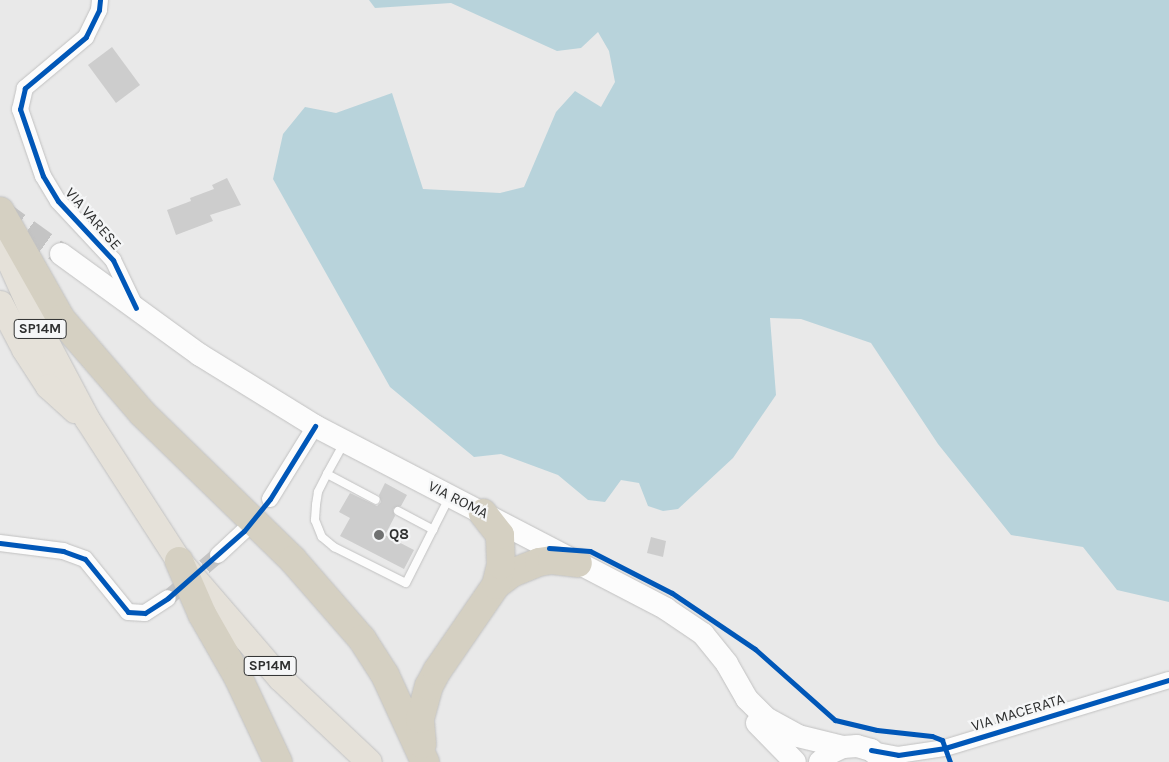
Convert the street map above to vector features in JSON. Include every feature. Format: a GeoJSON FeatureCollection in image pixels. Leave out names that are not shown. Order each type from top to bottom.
{"type":"FeatureCollection","features":[{"type":"Feature","properties":{"kind":"highway"},"geometry":{"type":"LineString","coordinates":[[0,211],[61,319],[142,412],[293,560],[362,639],[385,675],[424,759]]}},
{"type":"Feature","properties":{"kind":"highway"},"geometry":{"type":"LineString","coordinates":[[483,513],[494,524],[502,542],[501,565],[496,585]]}},
{"type":"Feature","properties":{"kind":"highway"},"geometry":{"type":"LineString","coordinates":[[424,759],[420,719],[429,686],[436,671],[496,585],[512,573],[539,562],[552,560],[578,563]]}},
{"type":"Feature","properties":{"kind":"highway"},"geometry":{"type":"LineString","coordinates":[[179,561],[202,614],[238,677],[278,762]]}},
{"type":"Feature","properties":{"kind":"main road","name":"SP14M"},"geometry":{"type":"LineString","coordinates":[[0,234],[11,265],[42,334],[86,420],[179,561],[280,678],[369,762]]}},
{"type":"Feature","properties":{"kind":"main road","name":"VIA ROMA"},"geometry":{"type":"LineString","coordinates":[[61,254],[200,355],[315,426],[666,609],[702,634],[727,664],[747,699],[766,718],[784,730],[814,741],[843,747],[857,746],[878,756]]}},
{"type":"Feature","properties":{"kind":"main road"},"geometry":{"type":"LineString","coordinates":[[0,303],[24,349],[48,386],[86,420]]}},
{"type":"Feature","properties":{"kind":"main road"},"geometry":{"type":"LineString","coordinates":[[747,699],[758,724],[795,762]]}},
{"type":"Feature","properties":{"kind":"main road"},"geometry":{"type":"LineString","coordinates":[[820,762],[830,753],[843,747]]}},
{"type":"Feature","properties":{"kind":"street","name":"VIA VARESE"},"geometry":{"type":"LineString","coordinates":[[100,0],[99,10],[86,37],[25,88],[20,109],[43,176],[58,201],[113,260],[136,308]]}},
{"type":"Feature","properties":{"kind":"street"},"geometry":{"type":"LineString","coordinates":[[270,498],[315,426]]}},
{"type":"Feature","properties":{"kind":"street"},"geometry":{"type":"LineString","coordinates":[[218,555],[244,532]]}},
{"type":"Feature","properties":{"kind":"street"},"geometry":{"type":"LineString","coordinates":[[0,543],[63,551],[85,559],[128,612],[145,613],[168,598]]}},
{"type":"Feature","properties":{"kind":"street","name":"VIA MACERATA"},"geometry":{"type":"LineString","coordinates":[[878,756],[945,748],[1169,680]]}},
{"type":"Feature","properties":{"kind":"street"},"geometry":{"type":"LineString","coordinates":[[929,762],[945,748]]}},
{"type":"Feature","properties":{"kind":"lane"},"geometry":{"type":"LineString","coordinates":[[345,442],[318,492],[315,520],[322,537],[334,547],[406,583],[450,496]]}},
{"type":"Feature","properties":{"kind":"lane"},"geometry":{"type":"LineString","coordinates":[[328,474],[376,500]]}},
{"type":"Feature","properties":{"kind":"lane"},"geometry":{"type":"LineString","coordinates":[[398,511],[433,530]]}},
{"type":"Feature","properties":{"kind":"water"},"geometry":{"type":"Polygon","coordinates":[[[369,0],[1169,0],[1169,602],[1117,590],[1083,547],[1011,535],[938,444],[871,343],[801,319],[770,318],[776,395],[733,458],[678,509],[663,511],[648,506],[639,483],[621,480],[605,502],[588,500],[558,475],[501,454],[474,457],[390,387],[273,179],[283,134],[305,107],[336,113],[392,93],[423,189],[500,193],[524,187],[556,112],[575,91],[601,107],[615,82],[609,51],[598,32],[581,48],[557,51],[451,3],[375,8],[369,0]]]}},
{"type":"Feature","properties":{"kind":"building"},"geometry":{"type":"Polygon","coordinates":[[[112,47],[140,85],[116,103],[88,65],[112,47]]]}},
{"type":"Feature","properties":{"kind":"building"},"geometry":{"type":"Polygon","coordinates":[[[227,178],[241,205],[210,215],[213,221],[176,235],[167,210],[191,201],[190,198],[214,189],[212,185],[227,178]]]}},
{"type":"Feature","properties":{"kind":"building"},"geometry":{"type":"Polygon","coordinates":[[[385,483],[407,495],[401,506],[393,509],[395,516],[385,535],[414,550],[404,569],[340,536],[350,518],[339,512],[350,493],[377,506],[381,502],[379,495],[385,483]]]}},
{"type":"Feature","properties":{"kind":"building"},"geometry":{"type":"Polygon","coordinates":[[[651,537],[666,541],[663,557],[647,553],[651,537]]]}},
{"type":"Feature","properties":{"kind":"tunnel"},"geometry":{"type":"LineString","coordinates":[[1,211],[61,254]]}},
{"type":"Feature","properties":{"kind":"tunnel"},"geometry":{"type":"LineString","coordinates":[[168,598],[218,555]]}},
{"type":"Feature","properties":{"kind":"cycle path"},"geometry":{"type":"LineString","coordinates":[[100,0],[99,10],[86,37],[25,88],[20,109],[43,176],[58,201],[113,260],[136,308]]}},
{"type":"Feature","properties":{"kind":"cycle path"},"geometry":{"type":"LineString","coordinates":[[0,543],[63,551],[85,559],[128,612],[145,613],[168,598],[244,531],[270,499],[315,426]]}},
{"type":"Feature","properties":{"kind":"cycle path"},"geometry":{"type":"LineString","coordinates":[[549,548],[590,551],[672,593],[755,649],[835,720],[877,730],[932,736],[942,740],[950,762]]}},
{"type":"Feature","properties":{"kind":"cycle path"},"geometry":{"type":"LineString","coordinates":[[871,750],[898,755],[945,748],[1169,680]]}},
{"type":"Feature","properties":{"kind":"place","name":"Q8"},"geometry":{"type":"Point","coordinates":[379,535]}}]}
